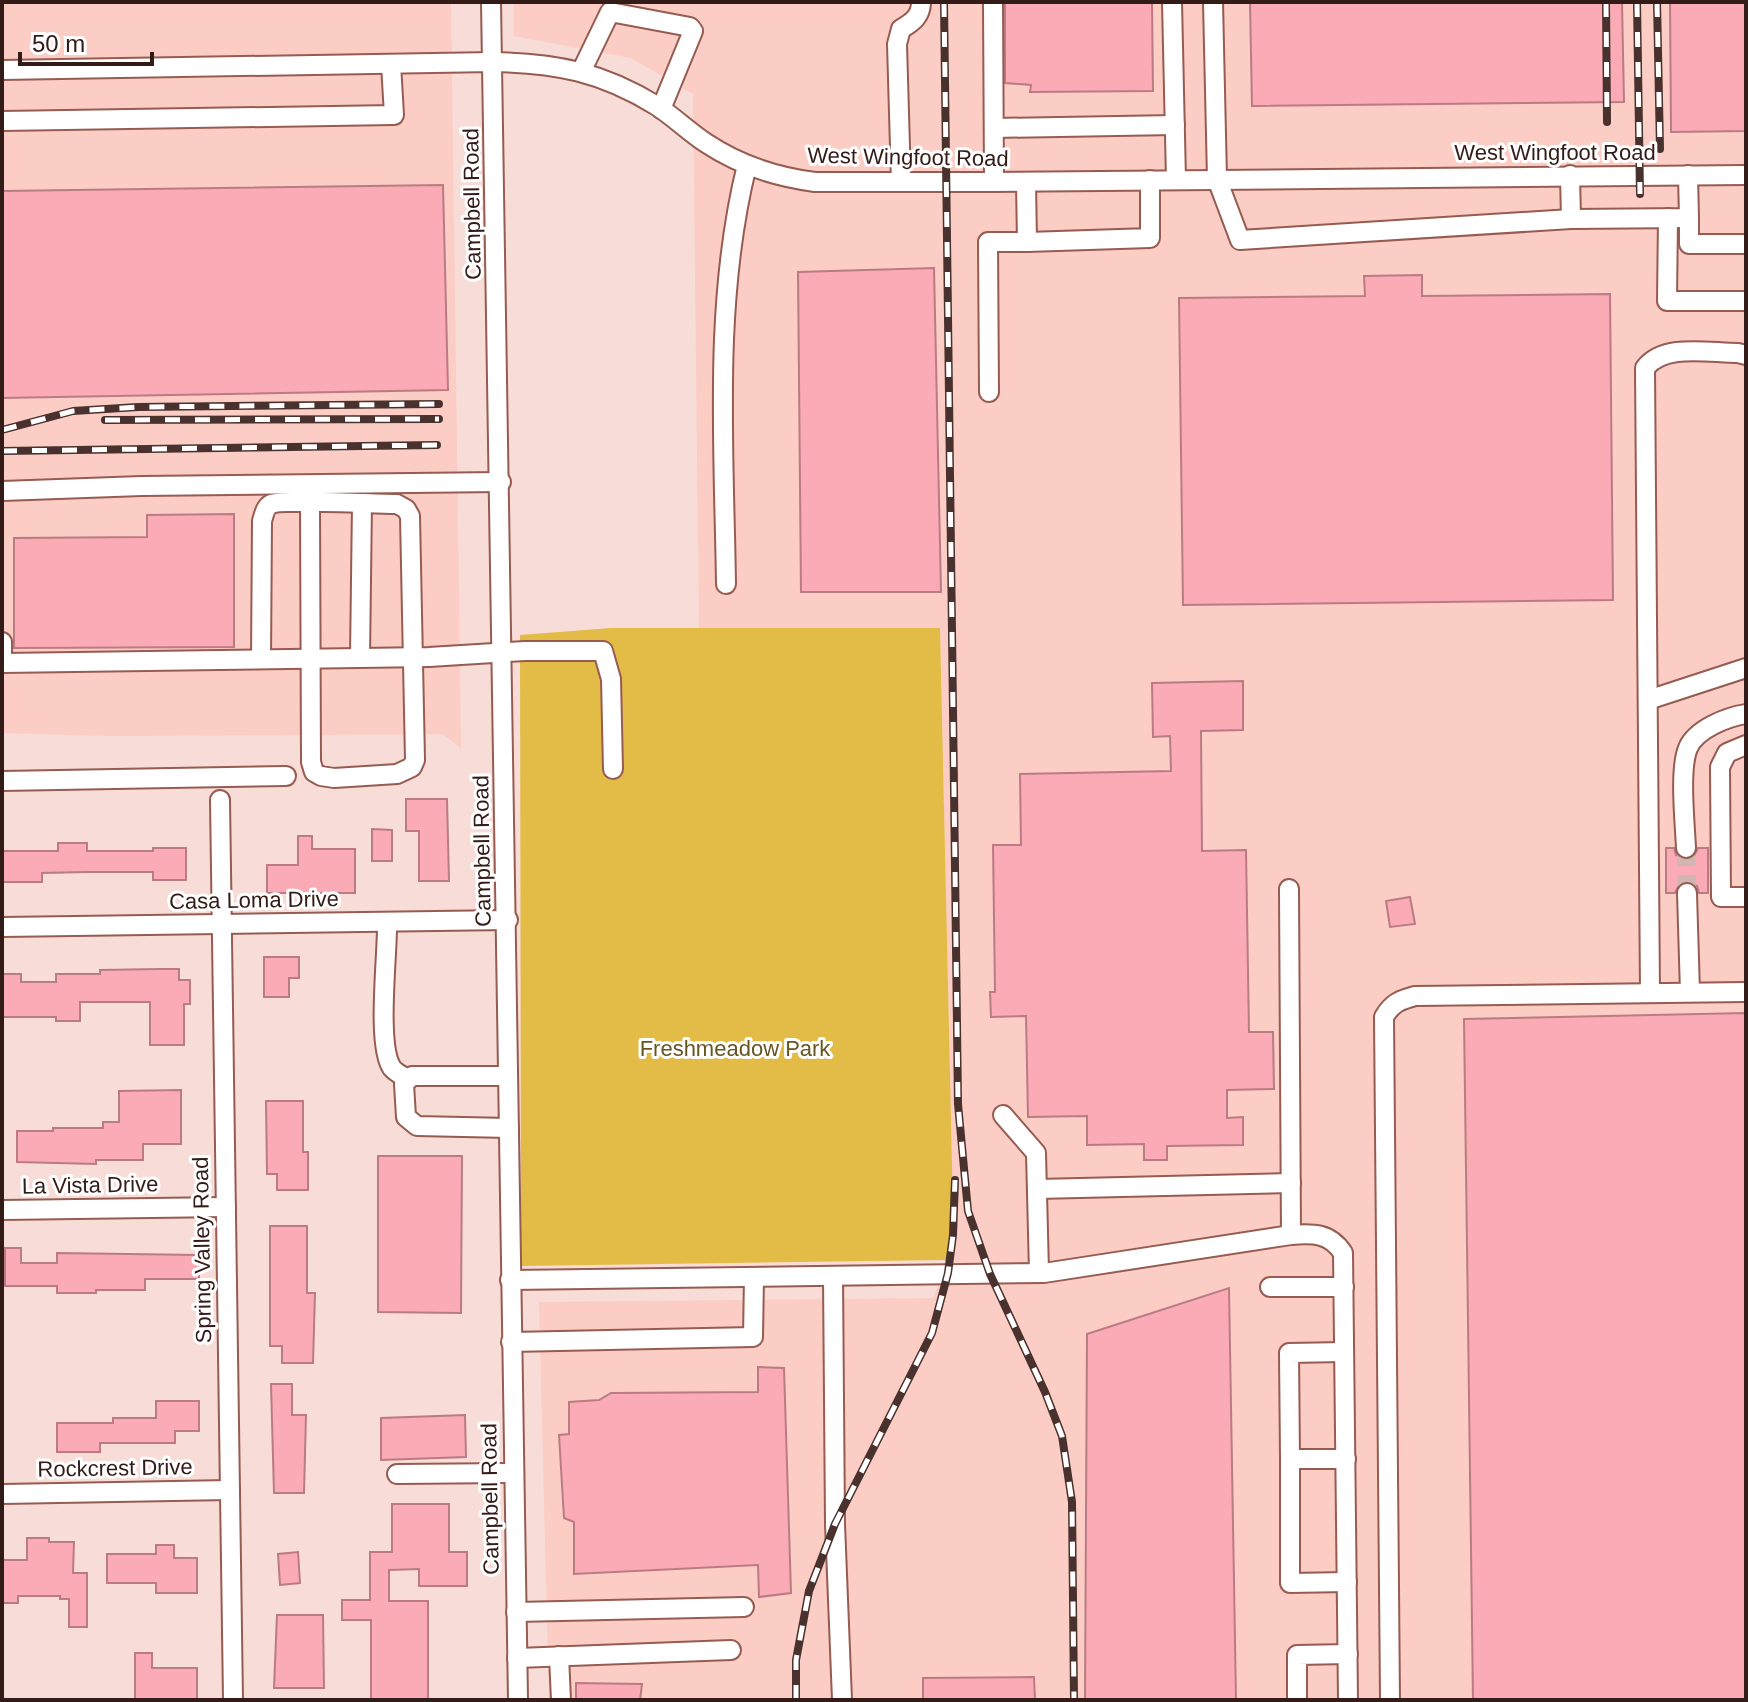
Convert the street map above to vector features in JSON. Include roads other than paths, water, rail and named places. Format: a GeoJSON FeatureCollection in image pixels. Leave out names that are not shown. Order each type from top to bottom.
{"type":"FeatureCollection","features":[{"type":"Feature","properties":{"kind":"street","name":"Campbell Road"},"geometry":{"type":"LineString","coordinates":[[491,2],[508,920],[510,1280],[518,1700]]}},
{"type":"Feature","properties":{"kind":"street"},"geometry":{"type":"LineString","coordinates":[[901,182],[897,44],[901,29],[913,23],[921,11],[921,2]]}},
{"type":"Feature","properties":{"kind":"street"},"geometry":{"type":"LineString","coordinates":[[993,2],[994,182]]}},
{"type":"Feature","properties":{"kind":"street"},"geometry":{"type":"LineString","coordinates":[[1172,2],[1176,180]]}},
{"type":"Feature","properties":{"kind":"street"},"geometry":{"type":"LineString","coordinates":[[1213,2],[1217,179],[1240,240],[1571,219],[1689,218]]}},
{"type":"Feature","properties":{"kind":"street"},"geometry":{"type":"LineString","coordinates":[[581,72],[610,12],[690,27],[693,31],[661,109]]}},
{"type":"Feature","properties":{"kind":"street","name":"West Wingfoot Road"},"geometry":{"type":"LineString","coordinates":[[2,70],[535,63],[581,72],[627,90],[661,109],[705,143],[747,165],[789,179],[815,182],[1746,175]]}},
{"type":"Feature","properties":{"kind":"street"},"geometry":{"type":"LineString","coordinates":[[2,121],[394,115],[391,64]]}},
{"type":"Feature","properties":{"kind":"street"},"geometry":{"type":"LineString","coordinates":[[994,128],[1175,125]]}},
{"type":"Feature","properties":{"kind":"street"},"geometry":{"type":"LineString","coordinates":[[726,584],[722,366],[734,216],[747,165]]}},
{"type":"Feature","properties":{"kind":"street"},"geometry":{"type":"LineString","coordinates":[[1570,175],[1571,219]]}},
{"type":"Feature","properties":{"kind":"street"},"geometry":{"type":"LineString","coordinates":[[1688,175],[1689,244]]}},
{"type":"Feature","properties":{"kind":"street"},"geometry":{"type":"LineString","coordinates":[[989,392],[988,242],[1150,238],[1150,180]]}},
{"type":"Feature","properties":{"kind":"street"},"geometry":{"type":"LineString","coordinates":[[1026,182],[1027,242]]}},
{"type":"Feature","properties":{"kind":"street"},"geometry":{"type":"LineString","coordinates":[[1668,218],[1667,301],[1746,301]]}},
{"type":"Feature","properties":{"kind":"street"},"geometry":{"type":"LineString","coordinates":[[1667,244],[1746,244]]}},
{"type":"Feature","properties":{"kind":"street"},"geometry":{"type":"LineString","coordinates":[[1650,993],[1645,368],[1652,359],[1666,353],[1746,355]]}},
{"type":"Feature","properties":{"kind":"street"},"geometry":{"type":"LineString","coordinates":[[2,491],[142,486],[501,482]]}},
{"type":"Feature","properties":{"kind":"street"},"geometry":{"type":"LineString","coordinates":[[261,659],[262,521],[265,510],[271,504],[282,503],[310,503],[362,503],[397,504],[406,509],[410,516],[415,760],[412,767],[397,774],[334,778],[314,772],[311,762],[310,503]]}},
{"type":"Feature","properties":{"kind":"street"},"geometry":{"type":"LineString","coordinates":[[360,657],[362,503]]}},
{"type":"Feature","properties":{"kind":"street"},"geometry":{"type":"LineString","coordinates":[[2,642],[2,663],[603,651],[611,679],[613,769]]}},
{"type":"Feature","properties":{"kind":"street"},"geometry":{"type":"LineString","coordinates":[[1648,700],[1746,668]]}},
{"type":"Feature","properties":{"kind":"street"},"geometry":{"type":"LineString","coordinates":[[1686,848],[1684,764],[1688,748],[1696,736],[1718,723],[1746,714]]}},
{"type":"Feature","properties":{"kind":"street"},"geometry":{"type":"LineString","coordinates":[[1746,745],[1727,753],[1720,767],[1721,897],[1746,897]]}},
{"type":"Feature","properties":{"kind":"street"},"geometry":{"type":"LineString","coordinates":[[2,781],[286,776]]}},
{"type":"Feature","properties":{"kind":"street","name":"Spring Valley Road"},"geometry":{"type":"LineString","coordinates":[[220,800],[233,1700]]}},
{"type":"Feature","properties":{"kind":"street"},"geometry":{"type":"LineString","coordinates":[[1289,889],[1291,1235]]}},
{"type":"Feature","properties":{"kind":"street"},"geometry":{"type":"LineString","coordinates":[[1687,893],[1690,992]]}},
{"type":"Feature","properties":{"kind":"street","name":"Casa Loma Drive"},"geometry":{"type":"LineString","coordinates":[[2,927],[508,920]]}},
{"type":"Feature","properties":{"kind":"street"},"geometry":{"type":"LineString","coordinates":[[387,922],[387,1056],[392,1067],[408,1079]]}},
{"type":"Feature","properties":{"kind":"street"},"geometry":{"type":"LineString","coordinates":[[1390,1700],[1384,1017],[1399,1000],[1415,996],[1746,992]]}},
{"type":"Feature","properties":{"kind":"street"},"geometry":{"type":"LineString","coordinates":[[508,1076],[412,1076],[404,1084],[404,1109],[410,1123],[417,1126],[509,1128]]}},
{"type":"Feature","properties":{"kind":"street"},"geometry":{"type":"LineString","coordinates":[[1003,1115],[1036,1153],[1039,1272]]}},
{"type":"Feature","properties":{"kind":"street"},"geometry":{"type":"LineString","coordinates":[[1037,1189],[1291,1183]]}},
{"type":"Feature","properties":{"kind":"street","name":"La Vista Drive"},"geometry":{"type":"LineString","coordinates":[[2,1210],[226,1207]]}},
{"type":"Feature","properties":{"kind":"street"},"geometry":{"type":"LineString","coordinates":[[510,1280],[1039,1272],[1291,1235],[1313,1233],[1336,1243],[1343,1253],[1344,1287],[1348,1700]]}},
{"type":"Feature","properties":{"kind":"street"},"geometry":{"type":"LineString","coordinates":[[833,1276],[835,1524],[842,1700]]}},
{"type":"Feature","properties":{"kind":"street"},"geometry":{"type":"LineString","coordinates":[[511,1342],[753,1337],[754,1277]]}},
{"type":"Feature","properties":{"kind":"street"},"geometry":{"type":"LineString","coordinates":[[1270,1287],[1344,1287]]}},
{"type":"Feature","properties":{"kind":"street"},"geometry":{"type":"LineString","coordinates":[[1344,1352],[1289,1353],[1290,1583],[1347,1582]]}},
{"type":"Feature","properties":{"kind":"street"},"geometry":{"type":"LineString","coordinates":[[1290,1459],[1346,1459]]}},
{"type":"Feature","properties":{"kind":"street"},"geometry":{"type":"LineString","coordinates":[[397,1474],[514,1473]]}},
{"type":"Feature","properties":{"kind":"street","name":"Rockcrest Drive"},"geometry":{"type":"LineString","coordinates":[[2,1494],[230,1490]]}},
{"type":"Feature","properties":{"kind":"street"},"geometry":{"type":"LineString","coordinates":[[516,1612],[744,1607]]}},
{"type":"Feature","properties":{"kind":"street"},"geometry":{"type":"LineString","coordinates":[[517,1658],[731,1650]]}},
{"type":"Feature","properties":{"kind":"street"},"geometry":{"type":"LineString","coordinates":[[1297,1700],[1297,1655],[1348,1654]]}},
{"type":"Feature","properties":{"kind":"street"},"geometry":{"type":"LineString","coordinates":[[559,1656],[561,1700]]}},
{"type":"Feature","properties":{"kind":"tunnel"},"geometry":{"type":"LineString","coordinates":[[1686,848],[1687,893]]}},
{"type":"Feature","properties":{"kind":"railway"},"geometry":{"type":"LineString","coordinates":[[944,2],[958,1104],[968,1211],[990,1274],[1062,1436],[1072,1502],[1074,1700]]}},
{"type":"Feature","properties":{"kind":"railway"},"geometry":{"type":"LineString","coordinates":[[1606,2],[1607,122]]}},
{"type":"Feature","properties":{"kind":"railway"},"geometry":{"type":"LineString","coordinates":[[1637,2],[1640,194]]}},
{"type":"Feature","properties":{"kind":"railway"},"geometry":{"type":"LineString","coordinates":[[1657,2],[1660,149]]}},
{"type":"Feature","properties":{"kind":"railway"},"geometry":{"type":"LineString","coordinates":[[2,430],[73,411],[138,407],[439,404]]}},
{"type":"Feature","properties":{"kind":"railway"},"geometry":{"type":"LineString","coordinates":[[105,420],[439,419]]}},
{"type":"Feature","properties":{"kind":"railway"},"geometry":{"type":"LineString","coordinates":[[2,451],[437,445]]}},
{"type":"Feature","properties":{"kind":"railway"},"geometry":{"type":"LineString","coordinates":[[796,1700],[796,1660],[809,1591],[835,1524],[932,1333],[948,1273],[955,1180]]}},
{"type":"Feature","properties":{"kind":"park label","name":"Freshmeadow Park"},"geometry":{"type":"Point","coordinates":[735,1048]}}]}
